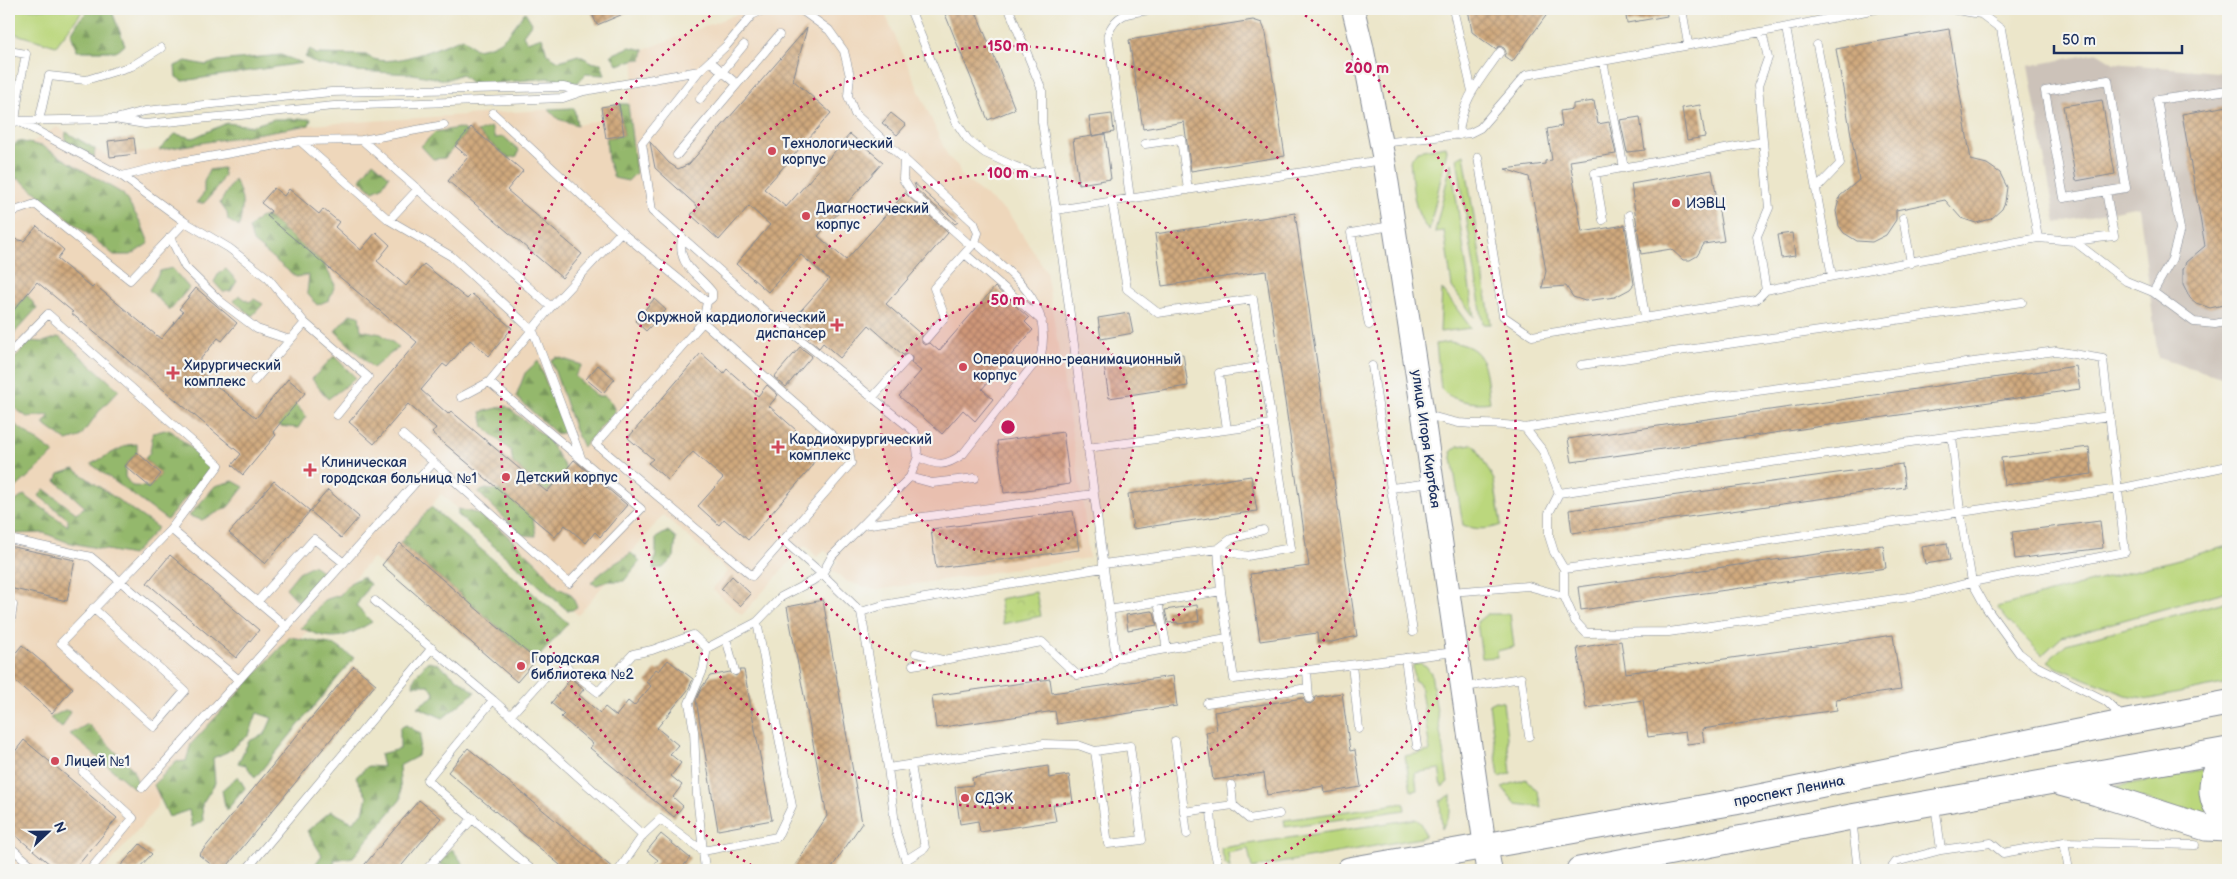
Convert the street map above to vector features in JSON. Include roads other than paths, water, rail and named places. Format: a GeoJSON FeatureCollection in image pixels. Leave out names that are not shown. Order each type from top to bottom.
{"type":"FeatureCollection","features":[{"type":"Feature","properties":{"kind":"main road","name":"улица Игоря Киртбая"},"geometry":{"type":"LineString","coordinates":[[1353,9],[1382,152],[1423,414],[1487,858]]}},
{"type":"Feature","properties":{"kind":"main road","name":"проспект Ленина"},"geometry":{"type":"LineString","coordinates":[[1349,870],[1487,858],[1555,832],[1735,802],[2228,703]]}},
{"type":"Feature","properties":{"kind":"main road"},"geometry":{"type":"LineString","coordinates":[[1579,870],[1851,817],[1935,804],[2228,750]]}},
{"type":"Feature","properties":{"kind":"main road"},"geometry":{"type":"LineString","coordinates":[[2228,758],[2219,766],[2212,783],[2213,800],[2223,814],[2228,816]]}},
{"type":"Feature","properties":{"kind":"main road"},"geometry":{"type":"LineString","coordinates":[[2053,782],[2097,793],[2206,828],[2228,829]]}},
{"type":"Feature","properties":{"kind":"lane"},"geometry":{"type":"LineString","coordinates":[[707,648],[757,622],[781,597],[822,574],[832,556],[910,477],[918,457],[915,432],[769,314],[652,211],[642,143],[699,71],[710,62],[752,16],[765,9]]}},
{"type":"Feature","properties":{"kind":"lane"},"geometry":{"type":"LineString","coordinates":[[800,9],[829,30],[844,51],[850,76],[848,96],[855,114],[974,223],[978,233],[973,244],[934,288],[945,317],[926,339]]}},
{"type":"Feature","properties":{"kind":"lane"},"geometry":{"type":"LineString","coordinates":[[910,9],[956,122],[968,140],[985,154],[1023,170],[1032,173],[1049,170]]}},
{"type":"Feature","properties":{"kind":"lane"},"geometry":{"type":"LineString","coordinates":[[1009,9],[1042,90],[1042,122],[1056,210],[1116,658]]}},
{"type":"Feature","properties":{"kind":"lane"},"geometry":{"type":"LineString","coordinates":[[1130,198],[1108,34],[1113,21],[1124,14],[1158,9]]}},
{"type":"Feature","properties":{"kind":"lane"},"geometry":{"type":"LineString","coordinates":[[1682,9],[1688,44]]}},
{"type":"Feature","properties":{"kind":"lane"},"geometry":{"type":"LineString","coordinates":[[1056,210],[1188,190],[1459,135],[1480,128],[1526,75],[1688,44],[1786,28],[1876,9]]}},
{"type":"Feature","properties":{"kind":"lane"},"geometry":{"type":"LineString","coordinates":[[1950,9],[1981,14],[2001,29],[2038,238]]}},
{"type":"Feature","properties":{"kind":"lane"},"geometry":{"type":"LineString","coordinates":[[1454,10],[1472,92]]}},
{"type":"Feature","properties":{"kind":"lane"},"geometry":{"type":"LineString","coordinates":[[1786,28],[1832,276]]}},
{"type":"Feature","properties":{"kind":"lane"},"geometry":{"type":"LineString","coordinates":[[1762,32],[1768,58],[1758,86],[1769,208],[1757,236],[1766,290]]}},
{"type":"Feature","properties":{"kind":"lane"},"geometry":{"type":"LineString","coordinates":[[677,155],[779,35]]}},
{"type":"Feature","properties":{"kind":"lane"},"geometry":{"type":"LineString","coordinates":[[700,99],[744,45]]}},
{"type":"Feature","properties":{"kind":"lane"},"geometry":{"type":"LineString","coordinates":[[1816,190],[1840,164],[1817,45]]}},
{"type":"Feature","properties":{"kind":"lane"},"geometry":{"type":"LineString","coordinates":[[39,121],[49,76],[86,80],[132,66],[161,48]]}},
{"type":"Feature","properties":{"kind":"lane"},"geometry":{"type":"LineString","coordinates":[[9,51],[26,54],[14,122]]}},
{"type":"Feature","properties":{"kind":"lane"},"geometry":{"type":"LineString","coordinates":[[1459,135],[1463,107],[1500,52]]}},
{"type":"Feature","properties":{"kind":"lane"},"geometry":{"type":"LineString","coordinates":[[1603,60],[1624,168]]}},
{"type":"Feature","properties":{"kind":"lane"},"geometry":{"type":"LineString","coordinates":[[710,62],[738,84]]}},
{"type":"Feature","properties":{"kind":"lane"},"geometry":{"type":"LineString","coordinates":[[14,122],[114,119],[145,124],[334,106],[563,98],[584,91],[699,71]]}},
{"type":"Feature","properties":{"kind":"lane"},"geometry":{"type":"LineString","coordinates":[[2108,80],[2126,188],[2106,191],[2064,198],[2045,91],[2108,80]]}},
{"type":"Feature","properties":{"kind":"lane"},"geometry":{"type":"LineString","coordinates":[[114,119],[146,111],[331,92],[563,87],[584,91]]}},
{"type":"Feature","properties":{"kind":"lane"},"geometry":{"type":"LineString","coordinates":[[9,89],[19,90]]}},
{"type":"Feature","properties":{"kind":"lane"},"geometry":{"type":"LineString","coordinates":[[2153,292],[2172,259],[2180,229],[2158,100],[2228,90]]}},
{"type":"Feature","properties":{"kind":"lane"},"geometry":{"type":"LineString","coordinates":[[216,104],[217,117]]}},
{"type":"Feature","properties":{"kind":"lane"},"geometry":{"type":"LineString","coordinates":[[493,113],[621,232],[707,302]]}},
{"type":"Feature","properties":{"kind":"lane"},"geometry":{"type":"LineString","coordinates":[[14,122],[122,176],[185,222],[229,248],[268,278],[305,323],[368,377],[337,415]]}},
{"type":"Feature","properties":{"kind":"lane"},"geometry":{"type":"LineString","coordinates":[[122,176],[174,163],[300,141],[362,140],[444,125]]}},
{"type":"Feature","properties":{"kind":"lane"},"geometry":{"type":"LineString","coordinates":[[362,140],[551,307]]}},
{"type":"Feature","properties":{"kind":"lane"},"geometry":{"type":"LineString","coordinates":[[1145,144],[1181,140],[1188,190]]}},
{"type":"Feature","properties":{"kind":"lane"},"geometry":{"type":"LineString","coordinates":[[300,141],[389,220],[451,256],[533,331],[581,459]]}},
{"type":"Feature","properties":{"kind":"lane"},"geometry":{"type":"LineString","coordinates":[[1603,220],[1595,173],[1763,142]]}},
{"type":"Feature","properties":{"kind":"lane"},"geometry":{"type":"LineString","coordinates":[[1478,157],[1503,316],[1532,336],[1756,300],[1766,290],[2038,238],[2074,241],[2114,236],[2106,191]]}},
{"type":"Feature","properties":{"kind":"lane"},"geometry":{"type":"LineString","coordinates":[[904,158],[903,180],[912,193],[1030,293],[1042,321],[1043,344],[1041,355],[963,454],[941,465],[918,457]]}},
{"type":"Feature","properties":{"kind":"lane"},"geometry":{"type":"LineString","coordinates":[[389,220],[418,189]]}},
{"type":"Feature","properties":{"kind":"lane"},"geometry":{"type":"LineString","coordinates":[[861,612],[883,605],[1103,566],[1218,549],[1247,556],[1291,548],[1253,299],[1158,313],[1127,289],[1112,201]]}},
{"type":"Feature","properties":{"kind":"lane"},"geometry":{"type":"LineString","coordinates":[[9,213],[35,204],[130,280],[185,222]]}},
{"type":"Feature","properties":{"kind":"lane"},"geometry":{"type":"LineString","coordinates":[[1629,214],[1645,318]]}},
{"type":"Feature","properties":{"kind":"lane"},"geometry":{"type":"LineString","coordinates":[[1903,218],[1911,263]]}},
{"type":"Feature","properties":{"kind":"lane"},"geometry":{"type":"LineString","coordinates":[[1368,325],[1351,234],[1393,225]]}},
{"type":"Feature","properties":{"kind":"lane"},"geometry":{"type":"LineString","coordinates":[[461,397],[489,382],[551,307],[621,232]]}},
{"type":"Feature","properties":{"kind":"lane"},"geometry":{"type":"LineString","coordinates":[[682,236],[680,248],[683,262],[712,292],[712,298],[707,302],[704,322],[596,444],[752,576],[851,463],[848,450],[704,322]]}},
{"type":"Feature","properties":{"kind":"lane"},"geometry":{"type":"LineString","coordinates":[[170,237],[185,266],[220,301],[257,329],[290,340]]}},
{"type":"Feature","properties":{"kind":"lane"},"geometry":{"type":"LineString","coordinates":[[2074,241],[2126,281],[2153,292],[2194,322],[2214,324],[2228,322]]}},
{"type":"Feature","properties":{"kind":"lane"},"geometry":{"type":"LineString","coordinates":[[965,254],[1042,321]]}},
{"type":"Feature","properties":{"kind":"lane"},"geometry":{"type":"LineString","coordinates":[[1581,365],[2022,302]]}},
{"type":"Feature","properties":{"kind":"lane"},"geometry":{"type":"LineString","coordinates":[[9,354],[48,314],[219,465],[171,529],[93,608],[61,643],[154,727],[185,691],[93,608]]}},
{"type":"Feature","properties":{"kind":"lane"},"geometry":{"type":"LineString","coordinates":[[254,381],[305,323]]}},
{"type":"Feature","properties":{"kind":"lane"},"geometry":{"type":"LineString","coordinates":[[1423,414],[1457,422],[1505,424],[1525,428],[1697,399],[2056,351],[2103,359],[2126,552],[1972,582],[1922,595],[1669,632],[1632,634],[1586,633],[1575,621],[1564,596],[1564,569],[1554,552],[1549,536],[1548,513],[1559,493],[1543,451],[1525,428]]}},
{"type":"Feature","properties":{"kind":"lane"},"geometry":{"type":"LineString","coordinates":[[872,398],[907,359]]}},
{"type":"Feature","properties":{"kind":"lane"},"geometry":{"type":"LineString","coordinates":[[1227,429],[1219,374],[1264,366]]}},
{"type":"Feature","properties":{"kind":"lane"},"geometry":{"type":"LineString","coordinates":[[1372,366],[1413,632]]}},
{"type":"Feature","properties":{"kind":"lane"},"geometry":{"type":"LineString","coordinates":[[403,435],[569,583],[641,509],[489,382]]}},
{"type":"Feature","properties":{"kind":"lane"},"geometry":{"type":"LineString","coordinates":[[1559,493],[1952,436],[2110,416]]}},
{"type":"Feature","properties":{"kind":"lane"},"geometry":{"type":"LineString","coordinates":[[1087,448],[1271,424]]}},
{"type":"Feature","properties":{"kind":"lane"},"geometry":{"type":"LineString","coordinates":[[1952,436],[1960,512],[1972,582],[1986,609],[2020,653],[2036,666],[2106,701],[2127,722]]}},
{"type":"Feature","properties":{"kind":"lane"},"geometry":{"type":"LineString","coordinates":[[142,788],[434,463]]}},
{"type":"Feature","properties":{"kind":"lane"},"geometry":{"type":"LineString","coordinates":[[1564,569],[2118,489],[2228,466]]}},
{"type":"Feature","properties":{"kind":"lane"},"geometry":{"type":"LineString","coordinates":[[910,477],[932,484],[975,478]]}},
{"type":"Feature","properties":{"kind":"lane"},"geometry":{"type":"LineString","coordinates":[[1391,488],[1432,483]]}},
{"type":"Feature","properties":{"kind":"lane"},"geometry":{"type":"LineString","coordinates":[[863,525],[1093,494]]}},
{"type":"Feature","properties":{"kind":"lane"},"geometry":{"type":"LineString","coordinates":[[171,529],[287,627]]}},
{"type":"Feature","properties":{"kind":"lane"},"geometry":{"type":"LineString","coordinates":[[1218,549],[1231,539],[1263,530]]}},
{"type":"Feature","properties":{"kind":"lane"},"geometry":{"type":"LineString","coordinates":[[9,539],[91,557],[239,680]]}},
{"type":"Feature","properties":{"kind":"lane"},"geometry":{"type":"LineString","coordinates":[[257,602],[314,539],[344,563]]}},
{"type":"Feature","properties":{"kind":"lane"},"geometry":{"type":"LineString","coordinates":[[783,540],[861,612],[888,768],[896,832],[909,870]]}},
{"type":"Feature","properties":{"kind":"lane"},"geometry":{"type":"LineString","coordinates":[[1218,549],[1234,679],[1457,652]]}},
{"type":"Feature","properties":{"kind":"lane"},"geometry":{"type":"LineString","coordinates":[[1448,593],[1528,586],[1564,596]]}},
{"type":"Feature","properties":{"kind":"lane"},"geometry":{"type":"LineString","coordinates":[[1109,610],[1222,591]]}},
{"type":"Feature","properties":{"kind":"lane"},"geometry":{"type":"LineString","coordinates":[[376,601],[493,700],[644,835]]}},
{"type":"Feature","properties":{"kind":"lane"},"geometry":{"type":"LineString","coordinates":[[1158,602],[1167,649]]}},
{"type":"Feature","properties":{"kind":"lane"},"geometry":{"type":"LineString","coordinates":[[9,633],[13,605]]}},
{"type":"Feature","properties":{"kind":"lane"},"geometry":{"type":"LineString","coordinates":[[619,870],[644,835],[660,820],[703,851],[777,837],[792,806],[757,622]]}},
{"type":"Feature","properties":{"kind":"lane"},"geometry":{"type":"LineString","coordinates":[[510,716],[545,677],[566,667],[598,692],[633,654],[652,650],[693,635],[707,648]]}},
{"type":"Feature","properties":{"kind":"lane"},"geometry":{"type":"LineString","coordinates":[[726,638],[735,671]]}},
{"type":"Feature","properties":{"kind":"lane"},"geometry":{"type":"LineString","coordinates":[[913,665],[1042,642],[1077,675],[1103,670],[1116,658],[1228,638]]}},
{"type":"Feature","properties":{"kind":"lane"},"geometry":{"type":"LineString","coordinates":[[246,870],[432,648]]}},
{"type":"Feature","properties":{"kind":"lane"},"geometry":{"type":"LineString","coordinates":[[705,870],[697,795],[694,731],[689,703],[703,670],[707,648]]}},
{"type":"Feature","properties":{"kind":"lane"},"geometry":{"type":"LineString","coordinates":[[916,653],[943,660]]}},
{"type":"Feature","properties":{"kind":"lane"},"geometry":{"type":"LineString","coordinates":[[1405,658],[1417,746]]}},
{"type":"Feature","properties":{"kind":"lane"},"geometry":{"type":"LineString","coordinates":[[1352,665],[1359,729]]}},
{"type":"Feature","properties":{"kind":"lane"},"geometry":{"type":"LineString","coordinates":[[1306,671],[1309,698]]}},
{"type":"Feature","properties":{"kind":"lane"},"geometry":{"type":"LineString","coordinates":[[1463,687],[1521,678],[1529,736]]}},
{"type":"Feature","properties":{"kind":"lane"},"geometry":{"type":"LineString","coordinates":[[1207,703],[1308,688]]}},
{"type":"Feature","properties":{"kind":"lane"},"geometry":{"type":"LineString","coordinates":[[493,700],[427,780],[532,870]]}},
{"type":"Feature","properties":{"kind":"lane"},"geometry":{"type":"LineString","coordinates":[[1175,741],[1187,834]]}},
{"type":"Feature","properties":{"kind":"lane"},"geometry":{"type":"LineString","coordinates":[[888,768],[1044,744],[1078,745],[1095,751],[1130,746],[1142,840],[1108,844],[1095,751]]}},
{"type":"Feature","properties":{"kind":"lane"},"geometry":{"type":"LineString","coordinates":[[906,860],[925,848],[911,765]]}},
{"type":"Feature","properties":{"kind":"lane"},"geometry":{"type":"LineString","coordinates":[[83,772],[132,818],[90,870]]}},
{"type":"Feature","properties":{"kind":"lane"},"geometry":{"type":"LineString","coordinates":[[1231,785],[1233,805],[1249,819],[1279,814]]}},
{"type":"Feature","properties":{"kind":"lane"},"geometry":{"type":"LineString","coordinates":[[1935,804],[1941,850]]}},
{"type":"Feature","properties":{"kind":"lane"},"geometry":{"type":"LineString","coordinates":[[1184,812],[1233,805]]}},
{"type":"Feature","properties":{"kind":"lane"},"geometry":{"type":"LineString","coordinates":[[1211,809],[1213,844],[1218,870]]}},
{"type":"Feature","properties":{"kind":"lane"},"geometry":{"type":"LineString","coordinates":[[1851,817],[1858,870]]}},
{"type":"Feature","properties":{"kind":"lane"},"geometry":{"type":"LineString","coordinates":[[426,870],[473,818]]}},
{"type":"Feature","properties":{"kind":"lane"},"geometry":{"type":"LineString","coordinates":[[2064,842],[2069,870]]}},
{"type":"Feature","properties":{"kind":"lane"},"geometry":{"type":"LineString","coordinates":[[1890,870],[1896,862],[1941,850],[1991,843],[2003,853],[2064,842],[2195,845]]}},
{"type":"Feature","properties":{"kind":"lane"},"geometry":{"type":"LineString","coordinates":[[9,846],[37,870]]}},
{"type":"Feature","properties":{"kind":"place","name":"Технологический корпус"},"geometry":{"type":"Point","coordinates":[772,151]}},
{"type":"Feature","properties":{"kind":"place","name":"ИЭВЦ"},"geometry":{"type":"Point","coordinates":[1676,203]}},
{"type":"Feature","properties":{"kind":"place","name":"Диагностический корпус"},"geometry":{"type":"Point","coordinates":[806,216]}},
{"type":"Feature","properties":{"kind":"place","name":"Окружной кардиологический диспансер"},"geometry":{"type":"Point","coordinates":[837,325]}},
{"type":"Feature","properties":{"kind":"place","name":"Операционно-реанимационный корпус"},"geometry":{"type":"Point","coordinates":[963,367]}},
{"type":"Feature","properties":{"kind":"place","name":"Хирургический комплекс"},"geometry":{"type":"Point","coordinates":[173,373]}},
{"type":"Feature","properties":{"kind":"place","name":"Кардиохирургический комплекс"},"geometry":{"type":"Point","coordinates":[778,447]}},
{"type":"Feature","properties":{"kind":"place","name":"Клиническая городская больница №1"},"geometry":{"type":"Point","coordinates":[310,470]}},
{"type":"Feature","properties":{"kind":"place","name":"Детский корпус"},"geometry":{"type":"Point","coordinates":[506,477]}},
{"type":"Feature","properties":{"kind":"place","name":"Городская библиотека №2"},"geometry":{"type":"Point","coordinates":[521,666]}},
{"type":"Feature","properties":{"kind":"place","name":"Лицей №1"},"geometry":{"type":"Point","coordinates":[55,761]}},
{"type":"Feature","properties":{"kind":"place","name":"СДЭК"},"geometry":{"type":"Point","coordinates":[965,798]}}]}
